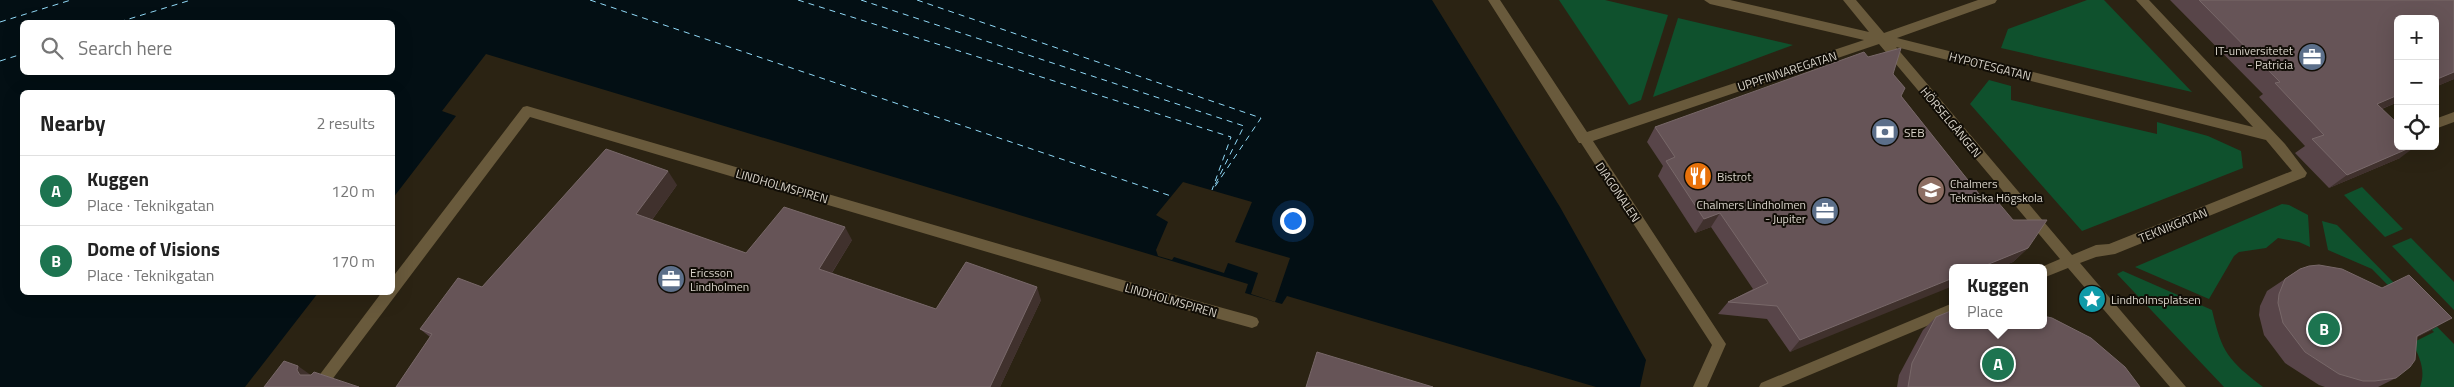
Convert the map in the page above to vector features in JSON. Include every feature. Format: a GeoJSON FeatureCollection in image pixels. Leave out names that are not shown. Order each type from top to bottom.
{"type":"FeatureCollection","features":[{"type":"Feature","properties":{"kind":"street","name":"DIAGONALEN"},"geometry":{"type":"LineString","coordinates":[[1494,0],[1583,139],[1719,344],[1700,387]]}},
{"type":"Feature","properties":{"kind":"street","name":"HYPOTESGATAN"},"geometry":{"type":"LineString","coordinates":[[1710,0],[1881,39],[2270,136]]}},
{"type":"Feature","properties":{"kind":"street","name":"HÖRSELGÅNGEN"},"geometry":{"type":"LineString","coordinates":[[1849,0],[2069,261]]}},
{"type":"Feature","properties":{"kind":"street","name":"UPPFINNAREGATAN"},"geometry":{"type":"LineString","coordinates":[[1583,139],[1991,0]]}},
{"type":"Feature","properties":{"kind":"street"},"geometry":{"type":"LineString","coordinates":[[2142,0],[2270,136]]}},
{"type":"Feature","properties":{"kind":"street","name":"LINDHOLMSPIREN"},"geometry":{"type":"LineString","coordinates":[[395,285],[527,111],[1150,294],[1252,322]]}},
{"type":"Feature","properties":{"kind":"street"},"geometry":{"type":"LineString","coordinates":[[2439,123],[2454,117]]}},
{"type":"Feature","properties":{"kind":"street","name":"TEKNIKGATAN"},"geometry":{"type":"LineString","coordinates":[[2047,270],[2096,251],[2110,250],[2301,173],[2270,136]]}},
{"type":"Feature","properties":{"kind":"street"},"geometry":{"type":"LineString","coordinates":[[2069,261],[2179,387]]}},
{"type":"Feature","properties":{"kind":"street"},"geometry":{"type":"LineString","coordinates":[[323,381],[388,295]]}},
{"type":"Feature","properties":{"kind":"street"},"geometry":{"type":"LineString","coordinates":[[1766,387],[1949,311]]}},
{"type":"Feature","properties":{"kind":"green space"},"geometry":{"type":"Polygon","coordinates":[[[1559,0],[1605,0],[1668,15],[1641,100],[1629,105],[1559,0]]]}},
{"type":"Feature","properties":{"kind":"green space"},"geometry":{"type":"Polygon","coordinates":[[[2087,0],[2104,0],[2192,92],[2001,48],[2008,29],[2087,0]]]}},
{"type":"Feature","properties":{"kind":"green space"},"geometry":{"type":"Polygon","coordinates":[[[1678,18],[1793,45],[1653,97],[1678,18]]]}},
{"type":"Feature","properties":{"kind":"green space"},"geometry":{"type":"Polygon","coordinates":[[[1989,80],[2011,86],[2011,100],[2157,134],[2157,122],[2208,136],[2241,151],[2243,168],[2082,231],[1970,104],[1989,80]]]}},
{"type":"Feature","properties":{"kind":"green space"},"geometry":{"type":"Polygon","coordinates":[[[2362,187],[2403,229],[2385,237],[2344,195],[2362,187]]]}},
{"type":"Feature","properties":{"kind":"green space"},"geometry":{"type":"Polygon","coordinates":[[[2282,204],[2289,205],[2308,215],[2310,247],[2299,242],[2278,238],[2266,248],[2239,252],[2234,256],[2209,299],[2135,267],[2282,204]]]}},
{"type":"Feature","properties":{"kind":"green space"},"geometry":{"type":"Polygon","coordinates":[[[2322,221],[2337,225],[2454,344],[2454,387],[2420,387],[2422,381],[2421,364],[2412,343],[2434,332],[2372,269],[2328,250],[2322,221]]]}},
{"type":"Feature","properties":{"kind":"green space"},"geometry":{"type":"Polygon","coordinates":[[[2411,238],[2454,282],[2454,310],[2392,246],[2411,238]]]}},
{"type":"Feature","properties":{"kind":"green space"},"geometry":{"type":"Polygon","coordinates":[[[2123,271],[2212,310],[2219,336],[2228,354],[2242,370],[2263,387],[2224,387],[2117,274],[2123,271]]]}},
{"type":"Feature","properties":{"kind":"shaded area"},"geometry":{"type":"Polygon","coordinates":[[[0,0],[1432,0],[1560,207],[1646,360],[1640,387],[1596,387],[1287,296],[1282,304],[1245,293],[1248,284],[486,54],[442,111],[456,116],[395,195],[395,90],[20,90],[20,295],[316,295],[245,387],[0,387],[0,0]]]}},
{"type":"Feature","properties":{"kind":"pier"},"geometry":{"type":"Polygon","coordinates":[[[1183,182],[1252,202],[1235,242],[1290,258],[1275,302],[1251,294],[1258,273],[1228,263],[1224,273],[1174,257],[1172,260],[1158,256],[1156,250],[1168,222],[1156,215],[1183,182]]]}},
{"type":"Feature","properties":{"kind":"building","name":"IT-universitetet - Patricia"},"geometry":{"type":"Polygon","coordinates":[[[2199,0],[2454,0],[2454,72],[2439,78],[2439,15],[2394,15],[2394,97],[2377,104],[2394,120],[2394,150],[2405,150],[2347,175],[2312,139],[2324,135],[2275,83],[2280,82],[2199,0]]]}},
{"type":"Feature","properties":{"kind":"building","name":"Chalmers Lindholmen - Jupiter"},"geometry":{"type":"Polygon","coordinates":[[[1901,48],[1893,74],[1905,88],[1901,96],[1983,199],[1992,195],[2013,220],[2047,220],[2028,248],[1989,264],[1949,264],[1949,280],[1800,340],[1777,306],[1728,302],[1768,283],[1720,213],[1704,219],[1666,161],[1675,157],[1655,127],[1864,52],[1868,57],[1901,48]]]}},
{"type":"Feature","properties":{"kind":"building","name":"Ericsson Lindholmen"},"geometry":{"type":"Polygon","coordinates":[[[606,149],[668,171],[636,214],[746,253],[784,207],[845,227],[819,269],[936,309],[966,262],[1037,287],[990,387],[396,387],[432,334],[420,329],[458,278],[482,287],[606,149]]]}},
{"type":"Feature","properties":{"kind":"building"},"geometry":{"type":"Polygon","coordinates":[[[2319,265],[2342,269],[2382,288],[2409,275],[2452,318],[2417,336],[2415,360],[2410,367],[2396,378],[2363,381],[2339,374],[2305,352],[2283,323],[2278,303],[2279,294],[2285,279],[2300,269],[2319,265]]]}},
{"type":"Feature","properties":{"kind":"building"},"geometry":{"type":"Polygon","coordinates":[[[1949,312],[1949,329],[2047,329],[2047,317],[2052,318],[2091,338],[2125,367],[2140,387],[1908,387],[1912,363],[1936,317],[1949,312]]]}},
{"type":"Feature","properties":{"kind":"building"},"geometry":{"type":"Polygon","coordinates":[[[1317,352],[1433,387],[1306,387],[1317,352]]]}},
{"type":"Feature","properties":{"kind":"building"},"geometry":{"type":"Polygon","coordinates":[[[284,361],[298,366],[297,370],[300,375],[311,375],[314,372],[359,387],[264,387],[284,361]]]}},
{"type":"Feature","properties":{"kind":"ferry route"},"geometry":{"type":"LineString","coordinates":[[0,22],[71,0]]}},
{"type":"Feature","properties":{"kind":"ferry route"},"geometry":{"type":"LineString","coordinates":[[126,20],[191,0]]}},
{"type":"Feature","properties":{"kind":"ferry route"},"geometry":{"type":"LineString","coordinates":[[590,0],[1171,196]]}},
{"type":"Feature","properties":{"kind":"ferry route"},"geometry":{"type":"LineString","coordinates":[[798,0],[1231,137],[1212,190]]}},
{"type":"Feature","properties":{"kind":"ferry route"},"geometry":{"type":"LineString","coordinates":[[861,0],[1244,126],[1215,185]]}},
{"type":"Feature","properties":{"kind":"ferry route"},"geometry":{"type":"LineString","coordinates":[[917,0],[1261,118],[1214,188]]}},
{"type":"Feature","properties":{"kind":"ferry route"},"geometry":{"type":"LineString","coordinates":[[0,61],[20,55]]}},
{"type":"Feature","properties":{"kind":"place","name":"IT-universitetet - Patricia"},"geometry":{"type":"Point","coordinates":[2312,57]}},
{"type":"Feature","properties":{"kind":"place","name":"SEB"},"geometry":{"type":"Point","coordinates":[1885,132]}},
{"type":"Feature","properties":{"kind":"place","name":"Bistrot"},"geometry":{"type":"Point","coordinates":[1698,176]}},
{"type":"Feature","properties":{"kind":"place","name":"Chalmers Tekniska Högskola"},"geometry":{"type":"Point","coordinates":[1931,190]}},
{"type":"Feature","properties":{"kind":"place","name":"Chalmers Lindholmen - Jupiter"},"geometry":{"type":"Point","coordinates":[1825,211]}},
{"type":"Feature","properties":{"kind":"place","name":"Ericsson Lindholmen"},"geometry":{"type":"Point","coordinates":[671,279]}},
{"type":"Feature","properties":{"kind":"place","name":"Lindholmsplatsen"},"geometry":{"type":"Point","coordinates":[2092,299]}},
{"type":"Feature","properties":{"kind":"place","name":"Dome of Visions"},"geometry":{"type":"Point","coordinates":[2324,329]}},
{"type":"Feature","properties":{"kind":"place","name":"Kuggen"},"geometry":{"type":"Point","coordinates":[1998,364]}}]}
